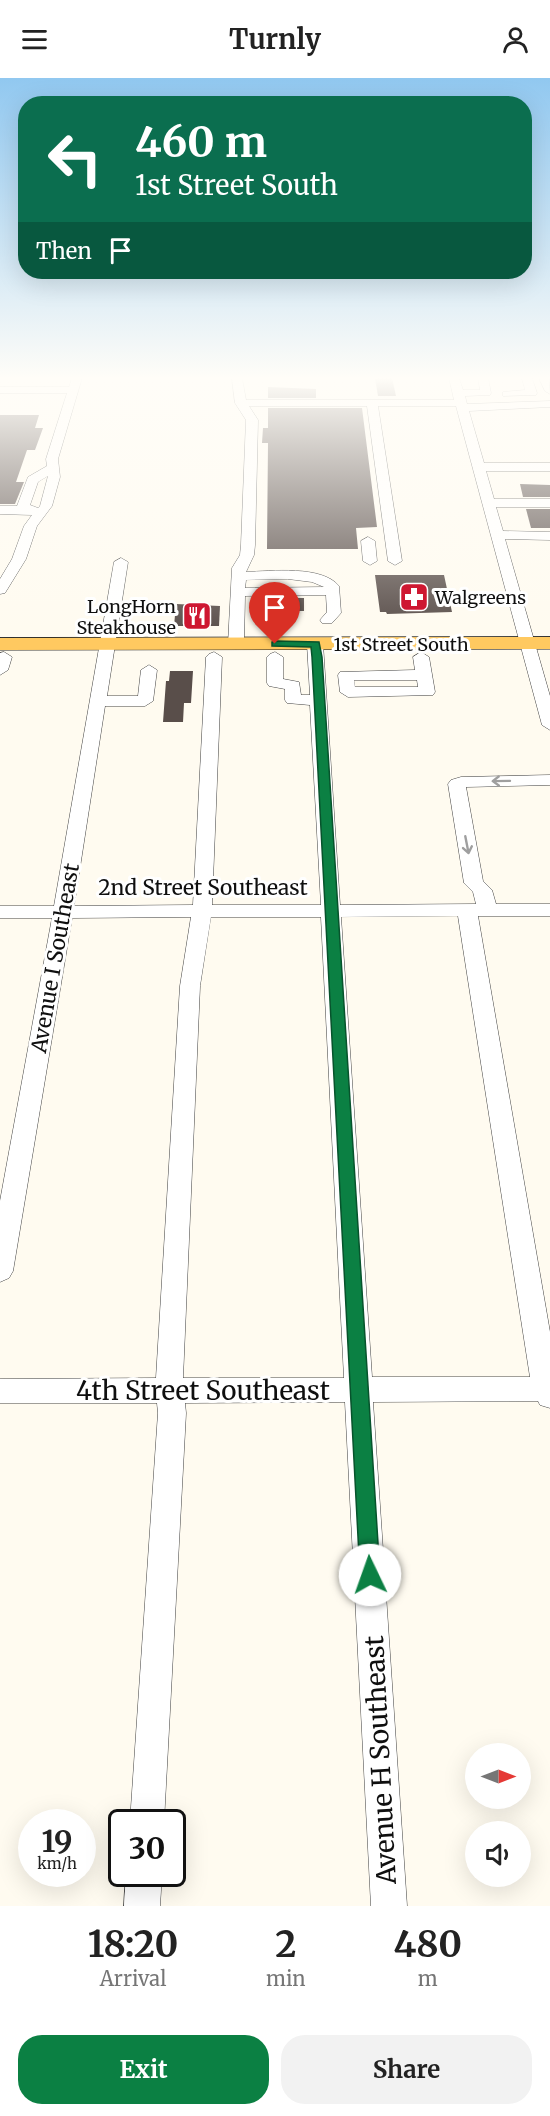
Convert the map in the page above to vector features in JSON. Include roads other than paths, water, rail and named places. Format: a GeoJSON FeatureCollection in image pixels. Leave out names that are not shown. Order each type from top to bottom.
{"type":"FeatureCollection","features":[{"type":"Feature","properties":{"kind":"main road","name":"1st Street South"},"geometry":{"type":"LineString","coordinates":[[106,650],[214,657],[275,657],[316,650],[422,666],[536,652],[550,643]]}},
{"type":"Feature","properties":{"kind":"main road","name":"1st Street South"},"geometry":{"type":"LineString","coordinates":[[1,657],[236,644],[316,650],[536,652]]}},
{"type":"Feature","properties":{"kind":"street"},"geometry":{"type":"LineString","coordinates":[[0,590],[19,559],[31,526],[42,513],[54,481],[52,463]]}},
{"type":"Feature","properties":{"kind":"street"},"geometry":{"type":"LineString","coordinates":[[236,644],[239,568],[247,555],[248,545],[251,463]]}},
{"type":"Feature","properties":{"kind":"street"},"geometry":{"type":"LineString","coordinates":[[381,463],[395,561]]}},
{"type":"Feature","properties":{"kind":"street"},"geometry":{"type":"LineString","coordinates":[[477,463],[497,535],[536,652],[549,715]]}},
{"type":"Feature","properties":{"kind":"street"},"geometry":{"type":"LineString","coordinates":[[478,467],[550,467]]}},
{"type":"Feature","properties":{"kind":"street"},"geometry":{"type":"LineString","coordinates":[[26,510],[23,506],[32,480],[52,468]]}},
{"type":"Feature","properties":{"kind":"street"},"geometry":{"type":"LineString","coordinates":[[488,503],[536,508],[550,503]]}},
{"type":"Feature","properties":{"kind":"street"},"geometry":{"type":"LineString","coordinates":[[0,510],[26,510],[42,513]]}},
{"type":"Feature","properties":{"kind":"street"},"geometry":{"type":"LineString","coordinates":[[497,535],[550,536]]}},
{"type":"Feature","properties":{"kind":"street"},"geometry":{"type":"LineString","coordinates":[[368,541],[370,561]]}},
{"type":"Feature","properties":{"kind":"street","name":"Avenue I Southeast"},"geometry":{"type":"LineString","coordinates":[[0,1271],[99,701],[121,561]]}},
{"type":"Feature","properties":{"kind":"street"},"geometry":{"type":"LineString","coordinates":[[238,584],[330,586],[334,613],[327,620]]}},
{"type":"Feature","properties":{"kind":"street","name":"Avenue H Southeast"},"geometry":{"type":"LineString","coordinates":[[316,650],[389,1906]]}},
{"type":"Feature","properties":{"kind":"street"},"geometry":{"type":"LineString","coordinates":[[148,1809],[172,1413],[169,1390],[190,986],[202,911],[214,657]]}},
{"type":"Feature","properties":{"kind":"street"},"geometry":{"type":"LineString","coordinates":[[275,657],[275,683],[293,684],[293,700],[347,686],[348,692],[427,692],[422,666]]}},
{"type":"Feature","properties":{"kind":"street"},"geometry":{"type":"LineString","coordinates":[[99,701],[145,700],[148,670]]}},
{"type":"Feature","properties":{"kind":"street"},"geometry":{"type":"LineString","coordinates":[[549,1391],[478,910],[482,890],[474,883],[457,784],[461,782],[550,780]]}},
{"type":"Feature","properties":{"kind":"street","name":"2nd Street Southeast"},"geometry":{"type":"LineString","coordinates":[[0,912],[550,910]]}},
{"type":"Feature","properties":{"kind":"street","name":"4th Street Southeast"},"geometry":{"type":"LineString","coordinates":[[0,1390],[549,1391]]}},
{"type":"Feature","properties":{"kind":"street"},"geometry":{"type":"LineString","coordinates":[[142,1906],[143,1887]]}},
{"type":"Feature","properties":{"kind":"place","name":"Walgreens"},"geometry":{"type":"Point","coordinates":[414,597]}},
{"type":"Feature","properties":{"kind":"place","name":"LongHorn Steakhouse"},"geometry":{"type":"Point","coordinates":[197,616]}}]}
